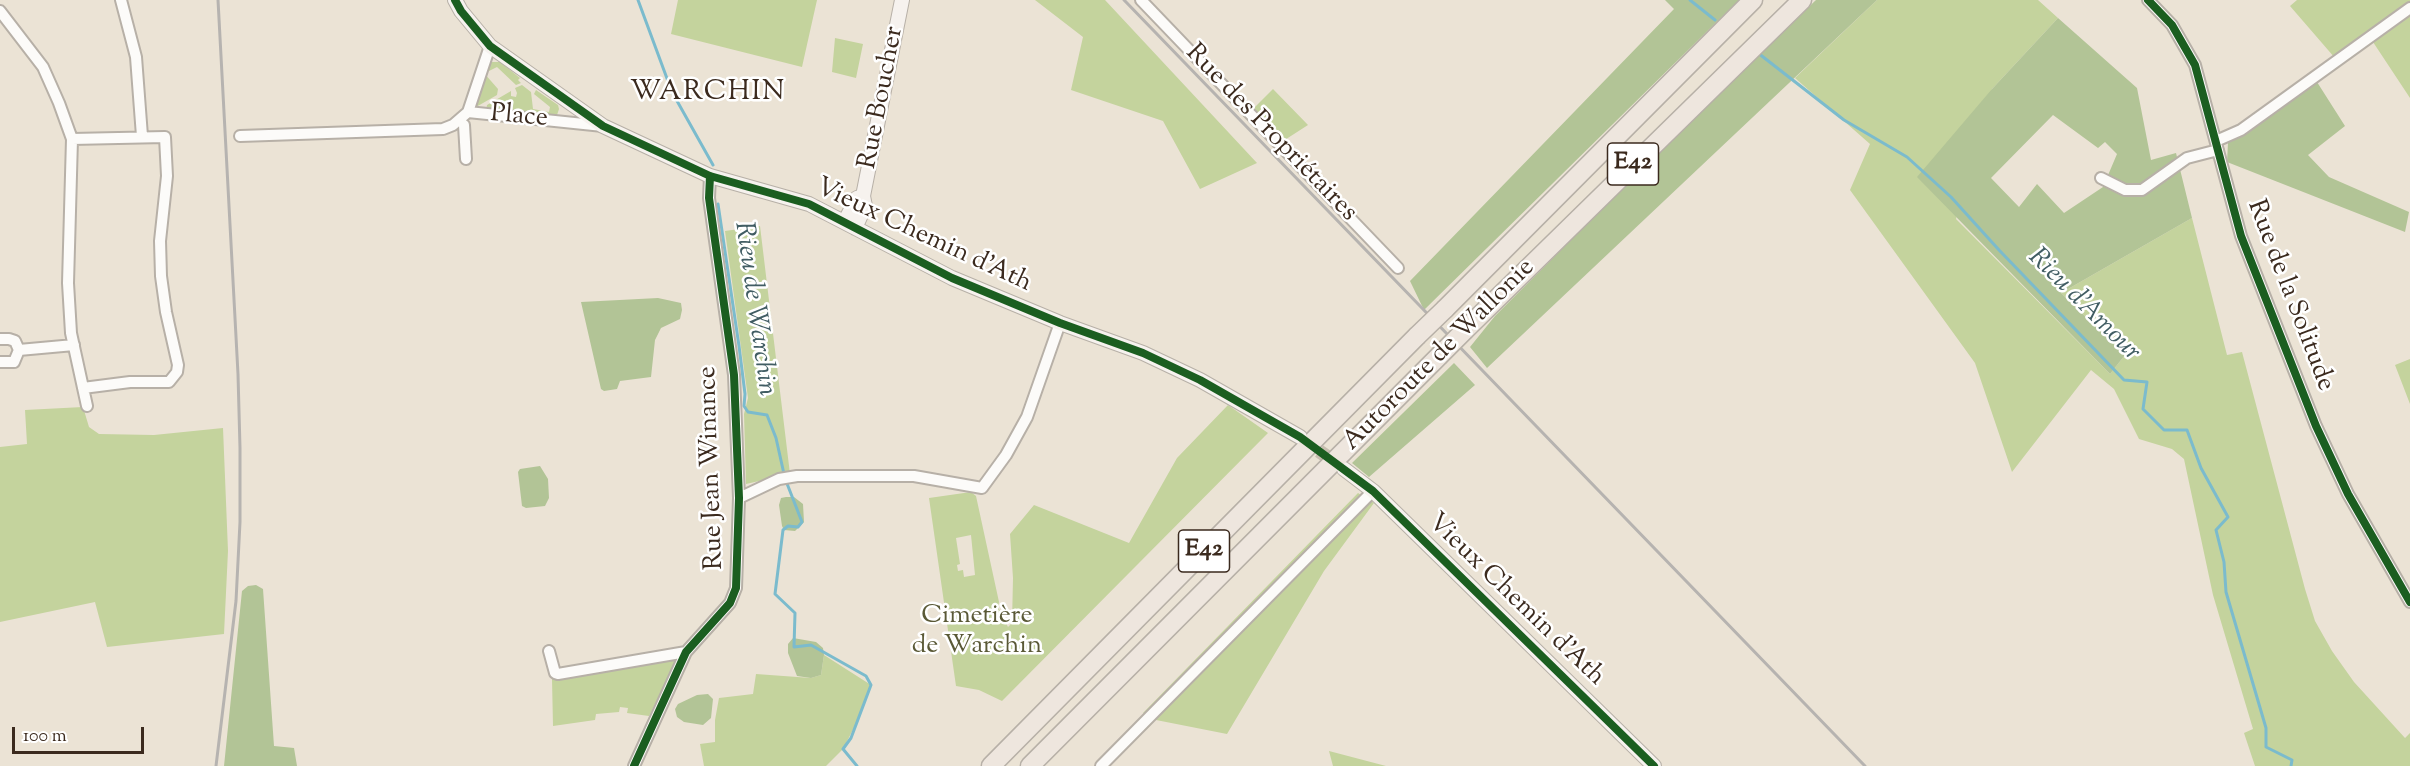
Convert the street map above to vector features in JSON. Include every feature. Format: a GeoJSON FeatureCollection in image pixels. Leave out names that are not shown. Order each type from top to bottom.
{"type":"FeatureCollection","features":[{"type":"Feature","properties":{"kind":"highway","name":"Autoroute de Wallonie"},"geometry":{"type":"LineString","coordinates":[[991,766],[1753,0]]}},
{"type":"Feature","properties":{"kind":"highway","name":"Autoroute de Wallonie"},"geometry":{"type":"LineString","coordinates":[[1030,766],[1438,356],[1802,0]]}},
{"type":"Feature","properties":{"kind":"street"},"geometry":{"type":"LineString","coordinates":[[121,0],[136,57],[142,136]]}},
{"type":"Feature","properties":{"kind":"street","name":"Vieux Chemin d'Ath"},"geometry":{"type":"LineString","coordinates":[[455,0],[461,11],[490,46],[603,126],[710,176],[809,204],[952,278],[1060,323],[1143,353],[1191,376],[1300,437]]}},
{"type":"Feature","properties":{"kind":"street","name":"Rue Boucher"},"geometry":{"type":"LineString","coordinates":[[850,225],[865,206],[864,196],[902,0]]}},
{"type":"Feature","properties":{"kind":"street","name":"Rue des Propriétaires"},"geometry":{"type":"LineString","coordinates":[[1141,0],[1398,268]]}},
{"type":"Feature","properties":{"kind":"street","name":"Rue de la Solitude"},"geometry":{"type":"LineString","coordinates":[[2148,0],[2172,25],[2195,65],[2241,236],[2316,426],[2348,494],[2410,602]]}},
{"type":"Feature","properties":{"kind":"street"},"geometry":{"type":"LineString","coordinates":[[2101,178],[2125,190],[2142,190],[2187,158],[2217,146],[2241,130],[2410,8]]}},
{"type":"Feature","properties":{"kind":"street"},"geometry":{"type":"LineString","coordinates":[[0,11],[43,67],[72,140],[68,283],[74,345],[87,406]]}},
{"type":"Feature","properties":{"kind":"street","name":"Place"},"geometry":{"type":"LineString","coordinates":[[490,46],[468,112],[603,126]]}},
{"type":"Feature","properties":{"kind":"street"},"geometry":{"type":"LineString","coordinates":[[240,136],[443,129],[453,125],[468,112]]}},
{"type":"Feature","properties":{"kind":"street"},"geometry":{"type":"LineString","coordinates":[[464,125],[466,159]]}},
{"type":"Feature","properties":{"kind":"street"},"geometry":{"type":"LineString","coordinates":[[72,140],[165,137],[168,176],[160,241],[161,276],[177,372],[169,382],[130,382],[83,388]]}},
{"type":"Feature","properties":{"kind":"street","name":"Rue Jean Winance"},"geometry":{"type":"LineString","coordinates":[[634,766],[686,652],[730,603],[736,588],[739,498],[734,375],[709,198],[710,176]]}},
{"type":"Feature","properties":{"kind":"street"},"geometry":{"type":"LineString","coordinates":[[739,498],[779,479],[797,476],[914,476],[981,488],[1006,456],[1028,417],[1060,323]]}},
{"type":"Feature","properties":{"kind":"street"},"geometry":{"type":"LineString","coordinates":[[0,339],[15,341],[19,350],[14,362],[0,362]]}},
{"type":"Feature","properties":{"kind":"street"},"geometry":{"type":"LineString","coordinates":[[19,350],[74,345]]}},
{"type":"Feature","properties":{"kind":"street","name":"Vieux Chemin d'Ath"},"geometry":{"type":"LineString","coordinates":[[1344,469],[1373,491],[1654,766]]}},
{"type":"Feature","properties":{"kind":"street"},"geometry":{"type":"LineString","coordinates":[[1101,766],[1373,491]]}},
{"type":"Feature","properties":{"kind":"street"},"geometry":{"type":"LineString","coordinates":[[549,651],[555,673],[558,674],[686,652]]}},
{"type":"Feature","properties":{"kind":"green space"},"geometry":{"type":"Polygon","coordinates":[[[678,0],[817,0],[802,67],[671,34],[678,0]]]}},
{"type":"Feature","properties":{"kind":"green space"},"geometry":{"type":"Polygon","coordinates":[[[1035,0],[1105,0],[1257,163],[1200,189],[1163,121],[1071,90],[1083,37],[1035,0]]]}},
{"type":"Feature","properties":{"kind":"green space"},"geometry":{"type":"Polygon","coordinates":[[[1665,0],[1739,0],[1424,310],[1410,281],[1674,9],[1665,0]]]}},
{"type":"Feature","properties":{"kind":"green space"},"geometry":{"type":"Polygon","coordinates":[[[1816,0],[1877,0],[1487,368],[1470,347],[1495,316],[1666,145],[1816,0]]]}},
{"type":"Feature","properties":{"kind":"green space"},"geometry":{"type":"Polygon","coordinates":[[[1877,0],[2038,0],[2058,18],[1992,89],[1956,219],[2110,374],[2125,355],[2061,293],[2192,218],[2227,355],[2242,352],[2315,621],[2332,651],[2354,682],[2405,738],[2410,733],[2410,766],[2255,766],[2244,733],[2253,729],[2213,595],[2184,459],[2172,449],[2139,439],[2114,389],[2091,370],[2012,472],[1975,363],[1850,190],[1870,144],[1795,78],[1877,0]]]}},
{"type":"Feature","properties":{"kind":"green space"},"geometry":{"type":"Polygon","coordinates":[[[2297,0],[2410,0],[2410,98],[2373,42],[2341,65],[2290,6],[2297,0]]]}},
{"type":"Feature","properties":{"kind":"green space"},"geometry":{"type":"Polygon","coordinates":[[[2058,18],[2137,88],[2151,160],[2176,153],[2192,218],[2061,293],[2125,355],[2110,374],[1917,177],[1992,89],[2058,18]],[[2053,115],[1991,178],[2019,207],[2037,184],[2064,213],[2103,187],[2117,154],[2105,142],[2098,148],[2053,115]]]}},
{"type":"Feature","properties":{"kind":"green space"},"geometry":{"type":"Polygon","coordinates":[[[835,38],[863,44],[856,78],[832,72],[835,38]]]}},
{"type":"Feature","properties":{"kind":"green space"},"geometry":{"type":"Polygon","coordinates":[[[491,62],[500,62],[520,78],[518,80],[521,83],[516,85],[497,67],[489,71],[486,69],[491,62]]]}},
{"type":"Feature","properties":{"kind":"green space"},"geometry":{"type":"Polygon","coordinates":[[[484,73],[498,89],[497,95],[476,107],[475,104],[484,73]]]}},
{"type":"Feature","properties":{"kind":"green space"},"geometry":{"type":"Polygon","coordinates":[[[2317,82],[2345,126],[2308,155],[2329,177],[2409,212],[2405,232],[2227,162],[2228,143],[2317,82]]]}},
{"type":"Feature","properties":{"kind":"green space"},"geometry":{"type":"Polygon","coordinates":[[[522,85],[531,92],[533,109],[549,112],[550,107],[534,94],[536,90],[558,105],[557,115],[552,117],[486,111],[487,105],[511,91],[511,96],[516,97],[515,88],[522,85]]]}},
{"type":"Feature","properties":{"kind":"green space"},"geometry":{"type":"Polygon","coordinates":[[[1273,89],[1308,125],[1280,143],[1246,116],[1273,89]]]}},
{"type":"Feature","properties":{"kind":"green space"},"geometry":{"type":"Polygon","coordinates":[[[760,226],[790,474],[746,484],[744,414],[748,398],[725,231],[760,226]]]}},
{"type":"Feature","properties":{"kind":"green space"},"geometry":{"type":"Polygon","coordinates":[[[658,298],[681,303],[682,310],[680,319],[661,328],[655,340],[651,377],[620,381],[617,389],[604,391],[601,389],[581,302],[658,298]]]}},
{"type":"Feature","properties":{"kind":"green space"},"geometry":{"type":"Polygon","coordinates":[[[2410,359],[2410,404],[2395,365],[2410,359]]]}},
{"type":"Feature","properties":{"kind":"green space"},"geometry":{"type":"Polygon","coordinates":[[[1454,363],[1475,385],[1369,477],[1352,463],[1454,363]]]}},
{"type":"Feature","properties":{"kind":"green space","name":"Cimetière de Warchin"},"geometry":{"type":"Polygon","coordinates":[[[1228,405],[1268,433],[1002,701],[979,690],[956,686],[929,498],[971,492],[976,496],[999,602],[998,607],[1008,627],[1012,623],[1013,578],[1010,534],[1034,505],[1129,543],[1177,458],[1228,405]],[[971,535],[956,538],[960,564],[957,565],[958,571],[963,570],[964,577],[975,575],[971,535]]]}},
{"type":"Feature","properties":{"kind":"green space"},"geometry":{"type":"Polygon","coordinates":[[[83,407],[89,427],[99,434],[154,435],[223,428],[228,551],[224,634],[107,647],[95,602],[0,622],[0,447],[27,444],[25,410],[83,407]]]}},
{"type":"Feature","properties":{"kind":"green space"},"geometry":{"type":"Polygon","coordinates":[[[540,466],[548,479],[549,498],[545,506],[526,508],[522,506],[518,472],[520,469],[540,466]]]}},
{"type":"Feature","properties":{"kind":"green space"},"geometry":{"type":"Polygon","coordinates":[[[1358,493],[1374,503],[1324,571],[1227,734],[1156,720],[1143,713],[1358,493]]]}},
{"type":"Feature","properties":{"kind":"green space"},"geometry":{"type":"Polygon","coordinates":[[[794,497],[803,504],[804,522],[795,531],[784,530],[782,526],[779,505],[781,498],[794,497]]]}},
{"type":"Feature","properties":{"kind":"green space"},"geometry":{"type":"Polygon","coordinates":[[[256,585],[263,589],[274,746],[294,748],[297,766],[224,766],[242,591],[248,586],[256,585]]]}},
{"type":"Feature","properties":{"kind":"green space"},"geometry":{"type":"Polygon","coordinates":[[[793,638],[816,642],[823,648],[821,675],[811,678],[797,676],[788,653],[788,644],[793,638]]]}},
{"type":"Feature","properties":{"kind":"green space"},"geometry":{"type":"Polygon","coordinates":[[[824,655],[871,685],[860,716],[843,749],[826,766],[704,766],[700,744],[715,742],[715,720],[719,698],[753,694],[756,674],[811,678],[821,675],[824,655]]]}},
{"type":"Feature","properties":{"kind":"green space"},"geometry":{"type":"Polygon","coordinates":[[[678,658],[649,716],[627,713],[628,708],[620,707],[619,712],[596,714],[595,720],[553,726],[552,679],[678,658]]]}},
{"type":"Feature","properties":{"kind":"green space"},"geometry":{"type":"Polygon","coordinates":[[[708,694],[713,699],[711,718],[703,725],[684,722],[677,717],[675,709],[678,704],[697,695],[708,694]]]}},
{"type":"Feature","properties":{"kind":"green space"},"geometry":{"type":"Polygon","coordinates":[[[1329,751],[1386,766],[1333,766],[1329,751]]]}},
{"type":"Feature","properties":{"kind":"waterway","name":"Rieu de Warchin"},"geometry":{"type":"LineString","coordinates":[[638,0],[672,92],[713,165]]}},
{"type":"Feature","properties":{"kind":"waterway","name":"Rieu d'Amour"},"geometry":{"type":"LineString","coordinates":[[1690,0],[1715,20]]}},
{"type":"Feature","properties":{"kind":"waterway","name":"Rieu d'Amour"},"geometry":{"type":"LineString","coordinates":[[1758,53],[1844,120],[1907,157],[1951,197],[2124,380],[2147,382],[2143,409],[2164,430],[2187,430],[2201,468],[2228,517],[2216,530],[2224,562],[2226,592],[2266,728],[2266,747],[2292,760],[2291,766]]}},
{"type":"Feature","properties":{"kind":"waterway","name":"Rieu de Warchin"},"geometry":{"type":"LineString","coordinates":[[718,204],[739,346],[745,394],[744,406],[748,412],[767,415],[776,438],[784,474]]}},
{"type":"Feature","properties":{"kind":"waterway","name":"Rieu de Warchin"},"geometry":{"type":"LineString","coordinates":[[786,481],[802,522],[798,527],[788,526],[783,530],[775,594],[795,613],[794,647],[811,645],[866,676],[871,685],[851,738],[843,749],[857,766]]}},
{"type":"Feature","properties":{"kind":"tunnel"},"geometry":{"type":"LineString","coordinates":[[1302,439],[1340,466]]}},
{"type":"Feature","properties":{"kind":"railway"},"geometry":{"type":"LineString","coordinates":[[216,766],[236,601],[240,522],[238,374],[218,0]]}},
{"type":"Feature","properties":{"kind":"railway"},"geometry":{"type":"LineString","coordinates":[[1124,0],[1865,766]]}},
{"type":"Feature","properties":{"kind":"cycle path"},"geometry":{"type":"LineString","coordinates":[[455,0],[461,11],[490,46],[603,126],[710,176],[809,204],[952,278],[1060,323],[1143,353],[1200,380],[1300,437],[1373,491],[1654,766]]}},
{"type":"Feature","properties":{"kind":"cycle path"},"geometry":{"type":"LineString","coordinates":[[2148,0],[2172,25],[2195,65],[2241,236],[2316,426],[2348,494],[2410,602]]}},
{"type":"Feature","properties":{"kind":"cycle path"},"geometry":{"type":"LineString","coordinates":[[634,766],[686,652],[730,603],[736,588],[739,498],[734,375],[709,198],[710,176]]}},
{"type":"Feature","properties":{"kind":"district","name":"WARCHIN"},"geometry":{"type":"Point","coordinates":[708,94]}}]}
